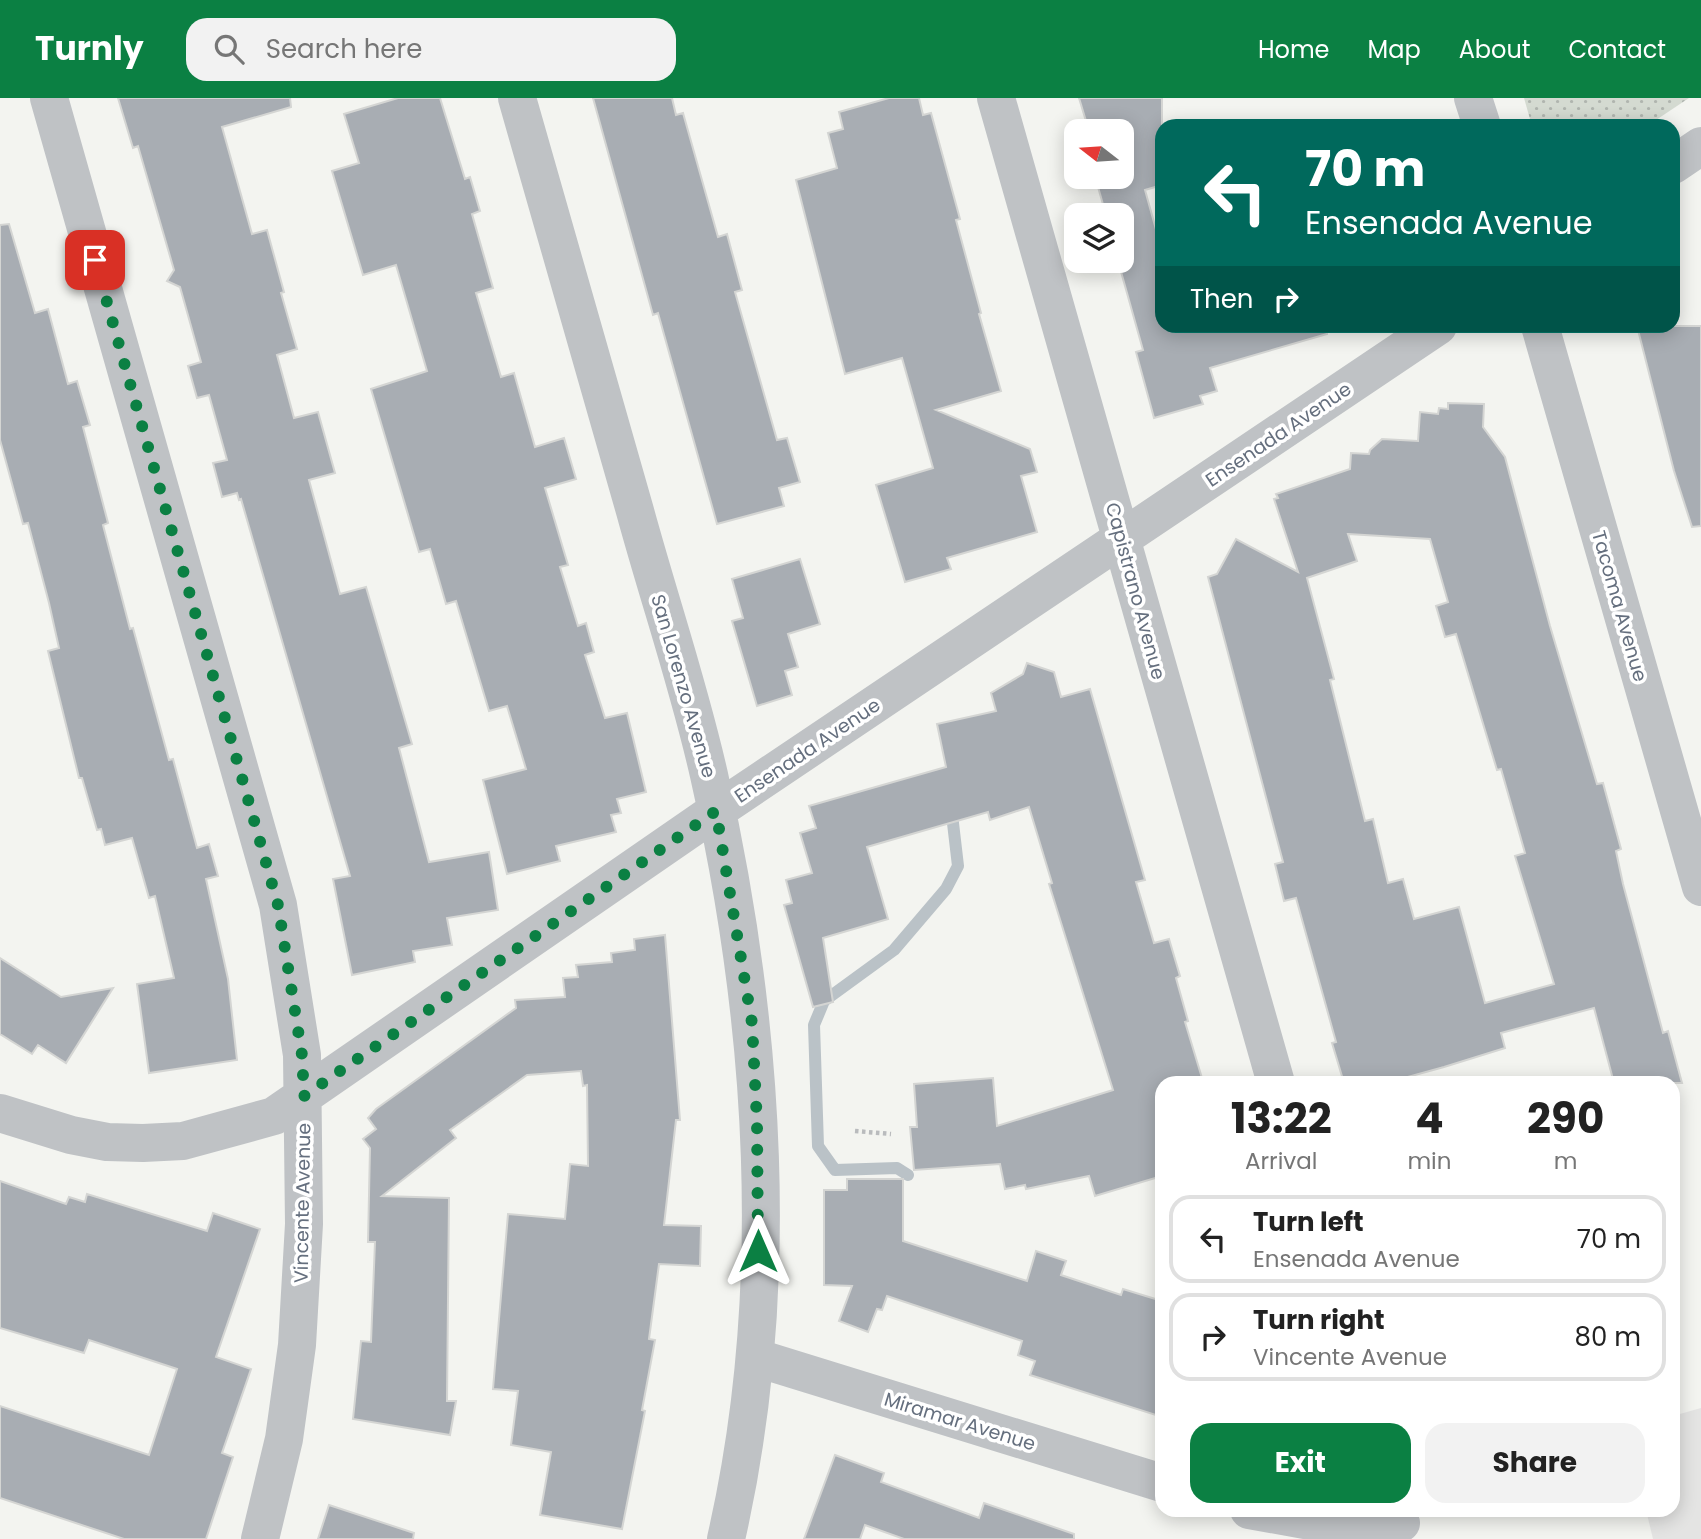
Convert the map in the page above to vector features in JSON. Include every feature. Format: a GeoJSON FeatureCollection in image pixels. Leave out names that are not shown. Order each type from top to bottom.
{"type":"FeatureCollection","features":[{"type":"Feature","properties":{"kind":"street","name":"Vincente Avenue"},"geometry":{"type":"LineString","coordinates":[[49,98],[278,905],[302,1055],[304,1224],[297,1345],[284,1439],[260,1539]]}},
{"type":"Feature","properties":{"kind":"street","name":"San Lorenzo Avenue"},"geometry":{"type":"LineString","coordinates":[[517,98],[709,772],[752,1023],[757,1122],[757,1358],[741,1475],[726,1539]]}},
{"type":"Feature","properties":{"kind":"street","name":"Capistrano Avenue"},"geometry":{"type":"LineString","coordinates":[[996,98],[1274,1076]]}},
{"type":"Feature","properties":{"kind":"street"},"geometry":{"type":"LineString","coordinates":[[1474,98],[1480,119]]}},
{"type":"Feature","properties":{"kind":"street"},"geometry":{"type":"LineString","coordinates":[[1680,160],[1701,146]]}},
{"type":"Feature","properties":{"kind":"street","name":"Ensenada Avenue"},"geometry":{"type":"LineString","coordinates":[[0,1113],[71,1135],[107,1142],[183,1141],[274,1116],[716,811],[1428,333]]}},
{"type":"Feature","properties":{"kind":"street","name":"Tacoma Avenue"},"geometry":{"type":"LineString","coordinates":[[1542,333],[1701,887]]}},
{"type":"Feature","properties":{"kind":"street","name":"Miramar Avenue"},"geometry":{"type":"LineString","coordinates":[[757,1358],[1155,1481]]}},
{"type":"Feature","properties":{"kind":"street"},"geometry":{"type":"LineString","coordinates":[[1291,1517],[1339,1525],[1402,1524]]}},
{"type":"Feature","properties":{"kind":"path"},"geometry":{"type":"LineString","coordinates":[[855,1131],[891,1134]]}},
{"type":"Feature","properties":{"kind":"shaded area"},"geometry":{"type":"Polygon","coordinates":[[[1524,98],[1689,98],[1658,119],[1530,119],[1524,98]]]}},
{"type":"Feature","properties":{"kind":"shaded area"},"geometry":{"type":"Polygon","coordinates":[[[1701,1408],[1701,1539],[1653,1539],[1648,1517],[1680,1517],[1680,1414],[1701,1408]]]}},
{"type":"Feature","properties":{"kind":"building"},"geometry":{"type":"Polygon","coordinates":[[[118,98],[290,98],[291,107],[222,127],[252,234],[267,230],[284,292],[281,293],[297,349],[277,355],[294,418],[318,412],[335,473],[309,480],[340,594],[366,587],[412,744],[399,748],[429,862],[489,852],[498,910],[447,918],[452,945],[413,951],[415,962],[352,975],[333,879],[350,876],[241,499],[239,500],[237,493],[222,497],[213,463],[227,460],[209,395],[197,398],[188,366],[201,362],[180,287],[167,281],[174,270],[138,146],[133,148],[118,98]]]}},
{"type":"Feature","properties":{"kind":"building"},"geometry":{"type":"Polygon","coordinates":[[[398,98],[440,98],[465,179],[470,177],[480,211],[472,214],[493,288],[476,293],[501,377],[514,373],[535,447],[564,438],[576,479],[545,488],[568,565],[560,567],[578,626],[586,623],[594,652],[585,655],[605,718],[627,713],[646,792],[617,799],[621,813],[611,815],[616,832],[556,846],[560,861],[507,874],[483,780],[526,769],[507,706],[489,711],[456,601],[446,604],[430,549],[419,552],[371,389],[427,371],[396,265],[363,275],[332,171],[359,163],[344,114],[398,98]]]}},
{"type":"Feature","properties":{"kind":"building"},"geometry":{"type":"Polygon","coordinates":[[[593,98],[672,98],[676,115],[683,113],[718,237],[727,234],[742,290],[735,292],[777,440],[787,438],[800,482],[779,488],[784,506],[717,524],[658,313],[653,315],[593,98]]]}},
{"type":"Feature","properties":{"kind":"building"},"geometry":{"type":"Polygon","coordinates":[[[889,98],[919,98],[923,115],[931,113],[960,219],[956,220],[981,313],[979,314],[1001,391],[936,410],[1030,449],[1037,472],[1021,476],[1037,532],[947,558],[951,569],[905,582],[876,485],[933,468],[902,358],[845,374],[796,180],[837,168],[828,133],[843,129],[839,112],[889,98]]]}},
{"type":"Feature","properties":{"kind":"building"},"geometry":{"type":"Polygon","coordinates":[[[1079,98],[1162,98],[1162,119],[1155,119],[1155,187],[1145,190],[1155,226],[1155,333],[1327,334],[1210,368],[1217,391],[1200,396],[1203,404],[1154,418],[1136,352],[1143,350],[1121,273],[1134,273],[1134,203],[1103,203],[1099,189],[1134,189],[1134,119],[1085,119],[1079,98]]]}},
{"type":"Feature","properties":{"kind":"building"},"geometry":{"type":"Polygon","coordinates":[[[9,224],[35,313],[48,309],[68,384],[77,381],[90,425],[83,427],[108,523],[103,525],[130,629],[133,628],[169,760],[173,759],[197,848],[209,844],[218,876],[206,879],[228,979],[237,1060],[149,1073],[137,984],[174,978],[155,896],[149,898],[132,838],[105,845],[101,829],[97,830],[82,778],[79,778],[48,651],[59,648],[49,603],[28,523],[23,524],[0,440],[0,225],[9,224]]]}},
{"type":"Feature","properties":{"kind":"building"},"geometry":{"type":"Polygon","coordinates":[[[1680,326],[1701,326],[1701,526],[1692,527],[1674,471],[1639,333],[1680,333],[1680,326]]]}},
{"type":"Feature","properties":{"kind":"building"},"geometry":{"type":"Polygon","coordinates":[[[1448,403],[1484,404],[1483,427],[1505,457],[1550,626],[1597,784],[1603,783],[1621,849],[1616,851],[1623,884],[1663,1033],[1668,1031],[1682,1083],[1680,1076],[1612,1076],[1594,1008],[1501,1033],[1505,1048],[1411,1076],[1342,1076],[1332,1043],[1336,1042],[1296,898],[1284,901],[1275,864],[1283,862],[1208,577],[1217,574],[1236,539],[1298,572],[1274,499],[1278,498],[1276,494],[1350,469],[1351,453],[1369,454],[1382,439],[1418,441],[1420,412],[1438,414],[1439,408],[1448,409],[1448,403]],[[1348,534],[1357,561],[1307,578],[1334,679],[1330,680],[1365,821],[1373,819],[1388,883],[1403,879],[1414,919],[1459,907],[1485,1003],[1554,984],[1515,856],[1525,853],[1501,769],[1497,770],[1456,634],[1445,637],[1436,606],[1448,602],[1430,539],[1348,534]]]}},
{"type":"Feature","properties":{"kind":"building"},"geometry":{"type":"Polygon","coordinates":[[[800,559],[820,624],[788,634],[798,667],[785,671],[792,695],[757,706],[732,621],[743,618],[732,579],[800,559]]]}},
{"type":"Feature","properties":{"kind":"building"},"geometry":{"type":"Polygon","coordinates":[[[1027,663],[1054,672],[1061,697],[1090,689],[1145,880],[1136,882],[1154,943],[1169,939],[1180,976],[1176,978],[1188,1021],[1185,1022],[1201,1076],[1155,1076],[1155,1178],[1095,1196],[1089,1176],[1026,1189],[1025,1185],[1005,1189],[1000,1164],[914,1170],[910,1127],[917,1127],[914,1084],[993,1078],[997,1126],[1113,1090],[1049,884],[1052,883],[1029,807],[990,820],[988,812],[867,847],[888,919],[823,938],[833,1002],[813,1007],[784,905],[792,903],[786,880],[812,873],[800,833],[816,828],[809,806],[946,767],[937,724],[996,711],[991,693],[1023,674],[1027,663]]]}},
{"type":"Feature","properties":{"kind":"building"},"geometry":{"type":"Polygon","coordinates":[[[665,935],[680,1120],[676,1120],[664,1225],[701,1226],[700,1266],[659,1264],[649,1339],[655,1340],[642,1410],[645,1411],[622,1529],[540,1515],[551,1452],[511,1445],[518,1391],[493,1389],[508,1214],[565,1219],[570,1164],[588,1166],[587,1085],[583,1086],[581,1071],[527,1075],[450,1130],[456,1138],[382,1196],[449,1198],[447,1401],[456,1401],[450,1435],[353,1419],[361,1341],[371,1342],[375,1242],[368,1242],[370,1148],[363,1139],[376,1129],[368,1118],[376,1109],[516,1008],[515,1000],[565,997],[563,978],[578,977],[576,965],[612,962],[611,953],[635,950],[634,939],[665,935]]]}},
{"type":"Feature","properties":{"kind":"building"},"geometry":{"type":"Polygon","coordinates":[[[0,958],[61,997],[113,988],[66,1063],[38,1045],[32,1054],[0,1034],[0,958]]]}},
{"type":"Feature","properties":{"kind":"building"},"geometry":{"type":"Polygon","coordinates":[[[847,1179],[903,1179],[903,1241],[1027,1281],[1036,1251],[1066,1261],[1061,1275],[1121,1295],[1123,1289],[1155,1299],[1155,1415],[1030,1375],[1035,1361],[1018,1355],[1022,1341],[887,1296],[882,1310],[877,1309],[868,1332],[839,1321],[852,1286],[824,1285],[824,1190],[847,1190],[847,1179]]]}},
{"type":"Feature","properties":{"kind":"building"},"geometry":{"type":"Polygon","coordinates":[[[0,1181],[66,1204],[69,1197],[85,1202],[87,1194],[207,1231],[213,1213],[260,1229],[216,1357],[251,1369],[222,1453],[233,1457],[206,1539],[124,1539],[0,1498],[0,1406],[149,1455],[177,1369],[89,1340],[84,1353],[0,1328],[0,1181]]]}},
{"type":"Feature","properties":{"kind":"building"},"geometry":{"type":"Polygon","coordinates":[[[835,1455],[884,1473],[881,1482],[979,1518],[984,1503],[1074,1534],[1074,1539],[904,1539],[865,1525],[860,1539],[804,1539],[835,1455]]]}},
{"type":"Feature","properties":{"kind":"building"},"geometry":{"type":"Polygon","coordinates":[[[329,1505],[414,1533],[413,1539],[318,1539],[329,1505]]]}},
{"type":"Feature","properties":{"kind":"waterway"},"geometry":{"type":"LineString","coordinates":[[908,1175],[897,1168],[835,1170],[818,1146],[814,1025],[824,1001],[894,950],[946,889],[958,866],[951,806]]}},
{"type":"Feature","properties":{"kind":"route"},"geometry":{"type":"LineString","coordinates":[[95,260],[278,905],[302,1055],[304,1096],[716,811],[752,1023],[757,1122],[758,1251]]}}]}
